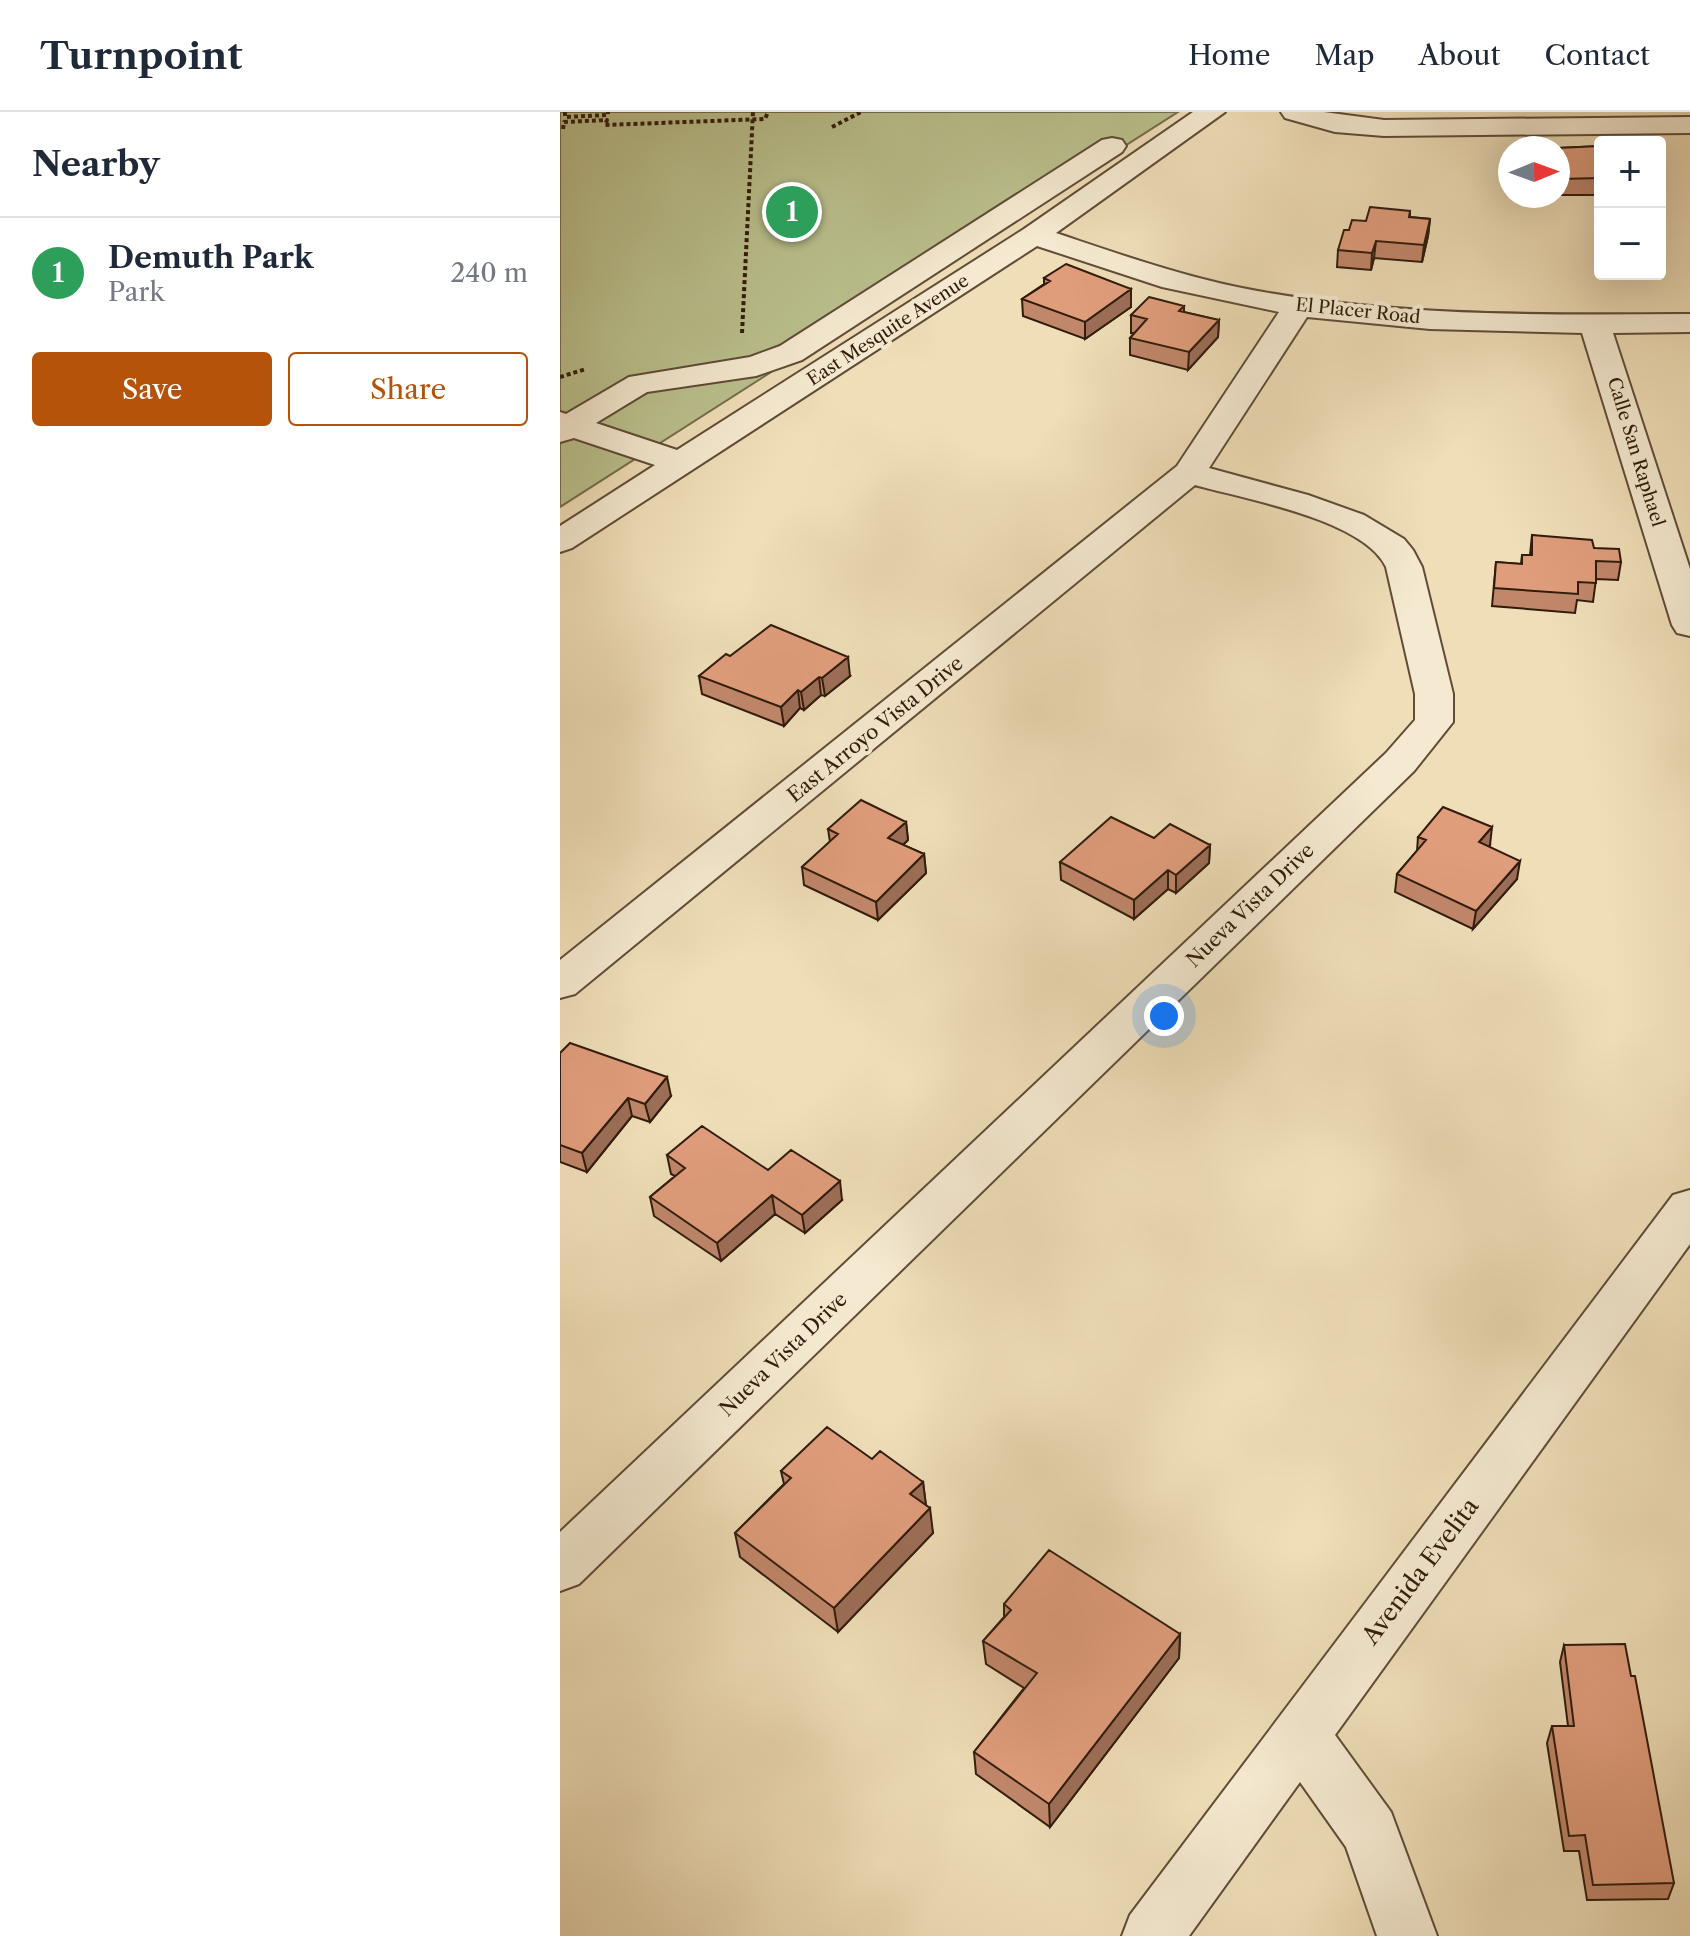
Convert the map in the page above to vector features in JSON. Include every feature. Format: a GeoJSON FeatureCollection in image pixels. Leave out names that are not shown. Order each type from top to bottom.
{"type":"FeatureCollection","features":[{"type":"Feature","properties":{"kind":"street"},"geometry":{"type":"LineString","coordinates":[[563,426],[640,384],[756,366],[791,353],[1165,112]]}},
{"type":"Feature","properties":{"kind":"street","name":"East Mesquite Avenue"},"geometry":{"type":"LineString","coordinates":[[560,541],[1034,235],[1211,112]]}},
{"type":"Feature","properties":{"kind":"street"},"geometry":{"type":"LineString","coordinates":[[1295,112],[1335,124],[1384,128],[1690,125]]}},
{"type":"Feature","properties":{"kind":"street","name":"El Placer Road"},"geometry":{"type":"LineString","coordinates":[[1034,235],[1172,280],[1298,306],[1472,323],[1690,323]]}},
{"type":"Feature","properties":{"kind":"street"},"geometry":{"type":"LineString","coordinates":[[1189,473],[1260,369],[1298,306]]}},
{"type":"Feature","properties":{"kind":"street","name":"Calle San Raphael"},"geometry":{"type":"LineString","coordinates":[[1595,324],[1690,625]]}},
{"type":"Feature","properties":{"kind":"street"},"geometry":{"type":"LineString","coordinates":[[563,426],[682,463]]}},
{"type":"Feature","properties":{"kind":"street","name":"East Arroyo Vista Drive"},"geometry":{"type":"LineString","coordinates":[[560,983],[1189,473]]}},
{"type":"Feature","properties":{"kind":"street","name":"Nueva Vista Drive"},"geometry":{"type":"LineString","coordinates":[[560,1567],[1400,762],[1434,722],[1434,694],[1404,567],[1394,548],[1371,531],[1341,518],[1189,473]]}},
{"type":"Feature","properties":{"kind":"street","name":"Avenida Evelita"},"geometry":{"type":"LineString","coordinates":[[1152,1936],[1690,1208]]}},
{"type":"Feature","properties":{"kind":"street"},"geometry":{"type":"LineString","coordinates":[[1300,1734],[1370,1832],[1407,1936]]}},
{"type":"Feature","properties":{"kind":"path"},"geometry":{"type":"LineString","coordinates":[[565,112],[565,117],[608,115],[608,112]]}},
{"type":"Feature","properties":{"kind":"path"},"geometry":{"type":"LineString","coordinates":[[677,122],[678,112]]}},
{"type":"Feature","properties":{"kind":"path"},"geometry":{"type":"LineString","coordinates":[[742,334],[753,112]]}},
{"type":"Feature","properties":{"kind":"path"},"geometry":{"type":"LineString","coordinates":[[563,129],[564,122],[607,120],[605,125],[765,119],[768,112]]}},
{"type":"Feature","properties":{"kind":"path"},"geometry":{"type":"LineString","coordinates":[[832,127],[861,112]]}},
{"type":"Feature","properties":{"kind":"green space"},"geometry":{"type":"Polygon","coordinates":[[[560,112],[1178,112],[560,507],[560,112]]]}},
{"type":"Feature","properties":{"kind":"building"},"geometry":{"type":"Polygon","coordinates":[[[1594,146],[1594,178],[1570,179],[1570,147],[1594,146]]]}},
{"type":"Feature","properties":{"kind":"building"},"geometry":{"type":"Polygon","coordinates":[[[1370,207],[1410,211],[1409,217],[1430,219],[1424,245],[1376,241],[1372,253],[1338,250],[1344,230],[1349,230],[1352,220],[1366,221],[1370,207]]]}},
{"type":"Feature","properties":{"kind":"building"},"geometry":{"type":"Polygon","coordinates":[[[1066,264],[1131,289],[1085,322],[1022,299],[1050,281],[1044,278],[1066,264]]]}},
{"type":"Feature","properties":{"kind":"building"},"geometry":{"type":"Polygon","coordinates":[[[1149,297],[1184,306],[1179,311],[1219,320],[1189,352],[1130,338],[1147,319],[1131,315],[1149,297]]]}},
{"type":"Feature","properties":{"kind":"building"},"geometry":{"type":"Polygon","coordinates":[[[1532,535],[1592,540],[1594,548],[1619,549],[1621,562],[1596,561],[1596,583],[1578,582],[1578,594],[1494,588],[1496,562],[1522,564],[1522,555],[1532,555],[1532,535]]]}},
{"type":"Feature","properties":{"kind":"building"},"geometry":{"type":"Polygon","coordinates":[[[771,625],[848,657],[801,692],[798,690],[781,707],[699,676],[726,654],[730,656],[771,625]]]}},
{"type":"Feature","properties":{"kind":"building"},"geometry":{"type":"Polygon","coordinates":[[[861,800],[906,822],[888,838],[924,854],[876,902],[802,867],[838,834],[828,829],[861,800]]]}},
{"type":"Feature","properties":{"kind":"building"},"geometry":{"type":"Polygon","coordinates":[[[1443,807],[1492,827],[1479,842],[1520,861],[1476,911],[1397,874],[1426,840],[1418,837],[1443,807]]]}},
{"type":"Feature","properties":{"kind":"building"},"geometry":{"type":"Polygon","coordinates":[[[1111,817],[1154,838],[1170,824],[1210,845],[1176,875],[1168,870],[1134,900],[1060,862],[1111,817]]]}},
{"type":"Feature","properties":{"kind":"building"},"geometry":{"type":"Polygon","coordinates":[[[570,1043],[667,1077],[645,1104],[628,1098],[582,1153],[560,1145],[560,1053],[570,1043]]]}},
{"type":"Feature","properties":{"kind":"building"},"geometry":{"type":"Polygon","coordinates":[[[702,1126],[768,1170],[791,1150],[840,1181],[802,1215],[772,1195],[717,1243],[650,1197],[685,1168],[667,1155],[702,1126]]]}},
{"type":"Feature","properties":{"kind":"building"},"geometry":{"type":"Polygon","coordinates":[[[827,1427],[872,1459],[880,1451],[923,1482],[910,1494],[930,1508],[834,1608],[735,1533],[791,1478],[781,1471],[827,1427]]]}},
{"type":"Feature","properties":{"kind":"building"},"geometry":{"type":"Polygon","coordinates":[[[1049,1550],[1180,1634],[1049,1804],[974,1752],[1037,1673],[983,1641],[1011,1610],[1004,1604],[1049,1550]]]}},
{"type":"Feature","properties":{"kind":"building"},"geometry":{"type":"Polygon","coordinates":[[[1625,1644],[1631,1676],[1635,1676],[1674,1883],[1593,1885],[1585,1835],[1569,1836],[1552,1726],[1574,1726],[1564,1645],[1625,1644]]]}},
{"type":"Feature","properties":{"kind":"place","name":"Demuth Park"},"geometry":{"type":"Point","coordinates":[792,212]}}]}
